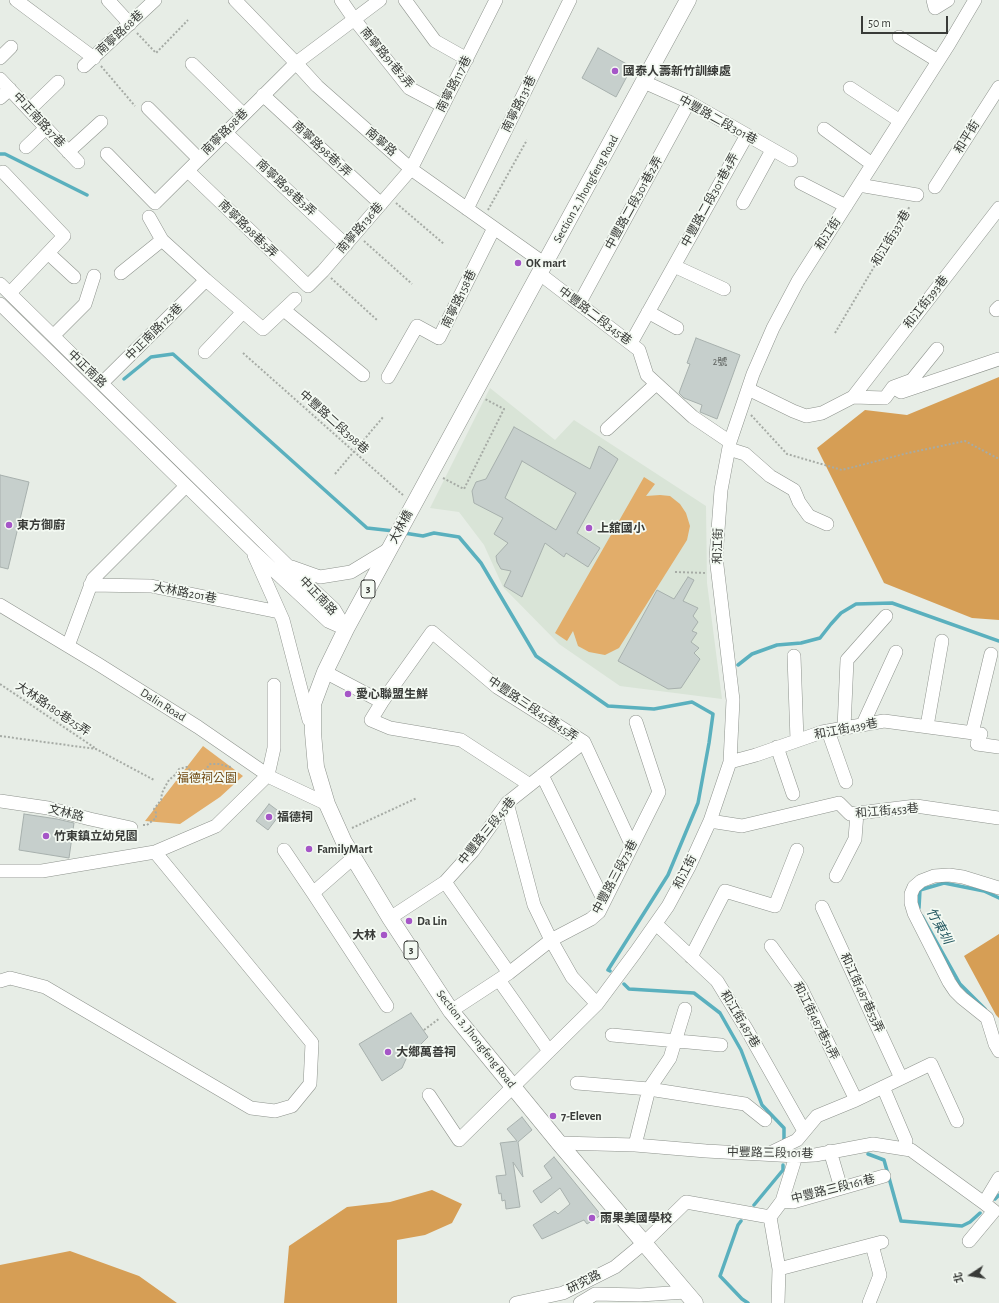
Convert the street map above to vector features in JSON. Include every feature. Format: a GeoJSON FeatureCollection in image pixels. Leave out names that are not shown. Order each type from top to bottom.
{"type":"FeatureCollection","features":[{"type":"Feature","properties":{"kind":"main road","name":"Section 2, Jhongfeng Road"},"geometry":{"type":"LineString","coordinates":[[414,504],[688,0]]}},
{"type":"Feature","properties":{"kind":"main road","name":"大林橋"},"geometry":{"type":"LineString","coordinates":[[389,549],[414,504]]}},
{"type":"Feature","properties":{"kind":"main road","name":"3"},"geometry":{"type":"LineString","coordinates":[[346,629],[389,549]]}},
{"type":"Feature","properties":{"kind":"main road","name":"Section 3, Jhongfeng Road"},"geometry":{"type":"LineString","coordinates":[[346,629],[325,672],[314,704],[312,733],[316,767],[326,804],[340,833],[353,858],[390,918],[450,1011],[690,1298]]}},
{"type":"Feature","properties":{"kind":"street"},"geometry":{"type":"LineString","coordinates":[[16,0],[89,62]]}},
{"type":"Feature","properties":{"kind":"street"},"geometry":{"type":"LineString","coordinates":[[108,0],[130,24]]}},
{"type":"Feature","properties":{"kind":"street","name":"南寧路68巷"},"geometry":{"type":"LineString","coordinates":[[89,62],[155,0]]}},
{"type":"Feature","properties":{"kind":"street","name":"南寧路"},"geometry":{"type":"LineString","coordinates":[[235,0],[317,86],[411,169],[494,228],[542,269]]}},
{"type":"Feature","properties":{"kind":"street","name":"南寧路91巷2弄"},"geometry":{"type":"LineString","coordinates":[[341,0],[354,19],[409,88],[443,106]]}},
{"type":"Feature","properties":{"kind":"street","name":"南寧路98巷"},"geometry":{"type":"LineString","coordinates":[[107,154],[155,203],[296,63],[380,0]]}},
{"type":"Feature","properties":{"kind":"street"},"geometry":{"type":"LineString","coordinates":[[404,0],[434,41],[467,59]]}},
{"type":"Feature","properties":{"kind":"street","name":"南寧路131巷"},"geometry":{"type":"LineString","coordinates":[[467,209],[570,0]]}},
{"type":"Feature","properties":{"kind":"street"},"geometry":{"type":"LineString","coordinates":[[933,0],[935,8],[948,0]]}},
{"type":"Feature","properties":{"kind":"street","name":"和江街"},"geometry":{"type":"LineString","coordinates":[[429,1095],[459,1140],[597,1004],[656,924],[668,906],[689,867],[710,821],[730,762],[733,700],[716,557],[721,490],[729,445],[753,374],[798,281],[938,62],[975,0]]}},
{"type":"Feature","properties":{"kind":"street","name":"南寧路117巷"},"geometry":{"type":"LineString","coordinates":[[411,169],[467,59],[492,1]]}},
{"type":"Feature","properties":{"kind":"street"},"geometry":{"type":"LineString","coordinates":[[899,37],[938,62]]}},
{"type":"Feature","properties":{"kind":"street"},"geometry":{"type":"LineString","coordinates":[[0,58],[11,47]]}},
{"type":"Feature","properties":{"kind":"street"},"geometry":{"type":"LineString","coordinates":[[192,64],[243,114]]}},
{"type":"Feature","properties":{"kind":"street","name":"中正南路37巷"},"geometry":{"type":"LineString","coordinates":[[0,79],[5,94],[30,110],[78,162]]}},
{"type":"Feature","properties":{"kind":"street"},"geometry":{"type":"LineString","coordinates":[[30,110],[58,82]]}},
{"type":"Feature","properties":{"kind":"street","name":"中豐路二段301巷"},"geometry":{"type":"LineString","coordinates":[[644,82],[689,102],[791,160]]}},
{"type":"Feature","properties":{"kind":"street","name":"和平街"},"geometry":{"type":"LineString","coordinates":[[935,187],[999,87]]}},
{"type":"Feature","properties":{"kind":"street"},"geometry":{"type":"LineString","coordinates":[[850,88],[900,121]]}},
{"type":"Feature","properties":{"kind":"street","name":"南寧路98巷1弄"},"geometry":{"type":"LineString","coordinates":[[263,95],[384,200]]}},
{"type":"Feature","properties":{"kind":"street","name":"中豐路二段301巷2弄"},"geometry":{"type":"LineString","coordinates":[[579,304],[689,102]]}},
{"type":"Feature","properties":{"kind":"street"},"geometry":{"type":"LineString","coordinates":[[148,108],[199,159]]}},
{"type":"Feature","properties":{"kind":"street"},"geometry":{"type":"LineString","coordinates":[[68,152],[101,122]]}},
{"type":"Feature","properties":{"kind":"street"},"geometry":{"type":"LineString","coordinates":[[26,147],[46,128]]}},
{"type":"Feature","properties":{"kind":"street"},"geometry":{"type":"LineString","coordinates":[[824,129],[872,164]]}},
{"type":"Feature","properties":{"kind":"street","name":"南寧路98巷3弄"},"geometry":{"type":"LineString","coordinates":[[225,132],[346,245]]}},
{"type":"Feature","properties":{"kind":"street","name":"中豐路二段301巷4弄"},"geometry":{"type":"LineString","coordinates":[[631,343],[747,135]]}},
{"type":"Feature","properties":{"kind":"street"},"geometry":{"type":"LineString","coordinates":[[743,203],[772,150]]}},
{"type":"Feature","properties":{"kind":"street","name":"南寧路136巷"},"geometry":{"type":"LineString","coordinates":[[308,286],[346,245],[411,169]]}},
{"type":"Feature","properties":{"kind":"street","name":"南寧路98巷5弄"},"geometry":{"type":"LineString","coordinates":[[188,171],[308,286]]}},
{"type":"Feature","properties":{"kind":"street"},"geometry":{"type":"LineString","coordinates":[[2,310],[10,293],[64,236],[3,172]]}},
{"type":"Feature","properties":{"kind":"street"},"geometry":{"type":"LineString","coordinates":[[801,183],[846,206]]}},
{"type":"Feature","properties":{"kind":"street","name":"和江街337巷"},"geometry":{"type":"LineString","coordinates":[[859,185],[917,194]]}},
{"type":"Feature","properties":{"kind":"street","name":"和江街393巷"},"geometry":{"type":"LineString","coordinates":[[748,389],[806,416],[822,413],[853,397],[999,208]]}},
{"type":"Feature","properties":{"kind":"street"},"geometry":{"type":"LineString","coordinates":[[149,217],[162,240],[263,329],[295,299]]}},
{"type":"Feature","properties":{"kind":"street","name":"南寧路158巷"},"geometry":{"type":"LineString","coordinates":[[388,377],[417,326],[439,338],[494,228]]}},
{"type":"Feature","properties":{"kind":"street"},"geometry":{"type":"LineString","coordinates":[[120,273],[162,240]]}},
{"type":"Feature","properties":{"kind":"street"},"geometry":{"type":"LineString","coordinates":[[48,253],[74,277]]}},
{"type":"Feature","properties":{"kind":"street"},"geometry":{"type":"LineString","coordinates":[[674,266],[724,289]]}},
{"type":"Feature","properties":{"kind":"street","name":"中豐路二段345巷"},"geometry":{"type":"LineString","coordinates":[[542,269],[579,304],[639,350],[647,375],[692,417],[729,445],[745,454],[770,476],[794,490],[799,502],[809,516],[827,524]]}},
{"type":"Feature","properties":{"kind":"street"},"geometry":{"type":"LineString","coordinates":[[53,336],[85,304],[94,276]]}},
{"type":"Feature","properties":{"kind":"street","name":"中正南路123巷"},"geometry":{"type":"LineString","coordinates":[[102,383],[206,280]]}},
{"type":"Feature","properties":{"kind":"street","name":"中正南路"},"geometry":{"type":"LineString","coordinates":[[0,284],[287,565],[334,609],[346,629]]}},
{"type":"Feature","properties":{"kind":"street","name":"中正南路"},"geometry":{"type":"LineString","coordinates":[[2,310],[328,621],[346,629]]}},
{"type":"Feature","properties":{"kind":"street"},"geometry":{"type":"LineString","coordinates":[[284,310],[363,375]]}},
{"type":"Feature","properties":{"kind":"street"},"geometry":{"type":"LineString","coordinates":[[205,352],[243,312]]}},
{"type":"Feature","properties":{"kind":"street"},"geometry":{"type":"LineString","coordinates":[[648,312],[678,328]]}},
{"type":"Feature","properties":{"kind":"street","name":"和江街393巷"},"geometry":{"type":"LineString","coordinates":[[853,397],[885,398],[893,387],[912,380],[937,349]]}},
{"type":"Feature","properties":{"kind":"street"},"geometry":{"type":"LineString","coordinates":[[893,387],[901,392],[999,359]]}},
{"type":"Feature","properties":{"kind":"street"},"geometry":{"type":"LineString","coordinates":[[607,429],[656,384]]}},
{"type":"Feature","properties":{"kind":"street"},"geometry":{"type":"LineString","coordinates":[[68,646],[92,579],[186,486]]}},
{"type":"Feature","properties":{"kind":"street"},"geometry":{"type":"LineString","coordinates":[[287,565],[320,577],[351,572],[389,549]]}},
{"type":"Feature","properties":{"kind":"street"},"geometry":{"type":"LineString","coordinates":[[252,550],[283,620],[312,733]]}},
{"type":"Feature","properties":{"kind":"street","name":"大林路201巷"},"geometry":{"type":"LineString","coordinates":[[90,585],[151,586],[279,612]]}},
{"type":"Feature","properties":{"kind":"street","name":"Dalin Road"},"geometry":{"type":"LineString","coordinates":[[0,605],[198,727],[268,775],[326,804]]}},
{"type":"Feature","properties":{"kind":"street"},"geometry":{"type":"LineString","coordinates":[[844,728],[847,660],[886,616]]}},
{"type":"Feature","properties":{"kind":"street","name":"中豐路三段45巷45弄"},"geometry":{"type":"LineString","coordinates":[[382,702],[432,632],[497,687],[584,742]]}},
{"type":"Feature","properties":{"kind":"street"},"geometry":{"type":"LineString","coordinates":[[927,726],[942,641]]}},
{"type":"Feature","properties":{"kind":"street"},"geometry":{"type":"LineString","coordinates":[[863,724],[896,652]]}},
{"type":"Feature","properties":{"kind":"street"},"geometry":{"type":"LineString","coordinates":[[991,654],[972,733],[981,734],[977,744],[999,747]]}},
{"type":"Feature","properties":{"kind":"street"},"geometry":{"type":"LineString","coordinates":[[794,656],[797,740]]}},
{"type":"Feature","properties":{"kind":"street"},"geometry":{"type":"LineString","coordinates":[[325,672],[382,702],[371,720],[390,728],[461,740],[530,785]]}},
{"type":"Feature","properties":{"kind":"street"},"geometry":{"type":"LineString","coordinates":[[0,871],[42,871],[155,852],[216,826],[268,775],[274,748],[274,685]]}},
{"type":"Feature","properties":{"kind":"street","name":"和江街439巷"},"geometry":{"type":"LineString","coordinates":[[730,762],[828,731],[884,721],[972,733]]}},
{"type":"Feature","properties":{"kind":"street","name":"中豐路三段73巷"},"geometry":{"type":"LineString","coordinates":[[450,1011],[504,976],[551,940],[591,919],[599,912],[659,792],[636,722]]}},
{"type":"Feature","properties":{"kind":"street"},"geometry":{"type":"LineString","coordinates":[[828,731],[846,782]]}},
{"type":"Feature","properties":{"kind":"street"},"geometry":{"type":"LineString","coordinates":[[584,742],[632,846]]}},
{"type":"Feature","properties":{"kind":"street","name":"中豐路三段45巷"},"geometry":{"type":"LineString","coordinates":[[390,918],[445,882],[473,851],[507,803],[584,742]]}},
{"type":"Feature","properties":{"kind":"street"},"geometry":{"type":"LineString","coordinates":[[777,747],[793,794]]}},
{"type":"Feature","properties":{"kind":"street"},"geometry":{"type":"LineString","coordinates":[[542,775],[604,901]]}},
{"type":"Feature","properties":{"kind":"street","name":"文林路"},"geometry":{"type":"LineString","coordinates":[[0,801],[48,808],[130,828]]}},
{"type":"Feature","properties":{"kind":"street"},"geometry":{"type":"LineString","coordinates":[[507,803],[534,905],[551,940],[572,977],[597,1004]]}},
{"type":"Feature","properties":{"kind":"street","name":"和江街453巷"},"geometry":{"type":"LineString","coordinates":[[710,821],[742,826],[839,803],[850,814],[916,806],[999,818]]}},
{"type":"Feature","properties":{"kind":"street"},"geometry":{"type":"LineString","coordinates":[[836,876],[855,839],[857,813]]}},
{"type":"Feature","properties":{"kind":"street"},"geometry":{"type":"LineString","coordinates":[[284,850],[387,1006]]}},
{"type":"Feature","properties":{"kind":"street"},"geometry":{"type":"LineString","coordinates":[[692,957],[725,891],[775,906],[797,850]]}},
{"type":"Feature","properties":{"kind":"street"},"geometry":{"type":"LineString","coordinates":[[0,981],[10,978],[45,987],[251,1108],[275,1112],[292,1106],[310,1084],[312,1043],[155,852]]}},
{"type":"Feature","properties":{"kind":"street"},"geometry":{"type":"LineString","coordinates":[[313,892],[353,858]]}},
{"type":"Feature","properties":{"kind":"street"},"geometry":{"type":"LineString","coordinates":[[999,888],[963,877],[949,875],[934,876],[921,881],[914,887],[911,894],[911,903],[914,913],[949,982],[962,998],[987,1018],[995,1044],[999,1051]]}},
{"type":"Feature","properties":{"kind":"street"},"geometry":{"type":"LineString","coordinates":[[445,882],[549,1051]]}},
{"type":"Feature","properties":{"kind":"street","name":"和江街487巷53弄"},"geometry":{"type":"LineString","coordinates":[[822,907],[901,1078]]}},
{"type":"Feature","properties":{"kind":"street","name":"和江街487巷"},"geometry":{"type":"LineString","coordinates":[[656,924],[717,981],[747,1030],[804,1131]]}},
{"type":"Feature","properties":{"kind":"street","name":"和江街487巷51弄"},"geometry":{"type":"LineString","coordinates":[[770,946],[801,988],[856,1100]]}},
{"type":"Feature","properties":{"kind":"street"},"geometry":{"type":"LineString","coordinates":[[635,1145],[649,1089],[670,1058],[685,1009]]}},
{"type":"Feature","properties":{"kind":"street"},"geometry":{"type":"LineString","coordinates":[[612,1035],[721,1045]]}},
{"type":"Feature","properties":{"kind":"street"},"geometry":{"type":"LineString","coordinates":[[768,1154],[796,1140],[816,1116],[856,1100],[931,1064],[957,1121]]}},
{"type":"Feature","properties":{"kind":"street"},"geometry":{"type":"LineString","coordinates":[[577,1083],[649,1089],[745,1104],[765,1120]]}},
{"type":"Feature","properties":{"kind":"street"},"geometry":{"type":"LineString","coordinates":[[883,1087],[906,1141]]}},
{"type":"Feature","properties":{"kind":"street","name":"中豐路三段101巷"},"geometry":{"type":"LineString","coordinates":[[559,1143],[635,1145],[796,1156],[815,1155],[873,1144],[911,1150],[984,1203]]}},
{"type":"Feature","properties":{"kind":"street"},"geometry":{"type":"LineString","coordinates":[[830,1151],[841,1188]]}},
{"type":"Feature","properties":{"kind":"street","name":"中豐路三段161巷"},"geometry":{"type":"LineString","coordinates":[[770,1217],[782,1201],[796,1156]]}},
{"type":"Feature","properties":{"kind":"street","name":"中豐路三段161巷"},"geometry":{"type":"LineString","coordinates":[[782,1201],[793,1202],[884,1176]]}},
{"type":"Feature","properties":{"kind":"street"},"geometry":{"type":"LineString","coordinates":[[969,1241],[994,1211],[984,1203],[999,1178]]}},
{"type":"Feature","properties":{"kind":"street","name":"研究路"},"geometry":{"type":"LineString","coordinates":[[516,1303],[562,1294],[615,1267],[644,1243],[686,1202],[770,1217]]}},
{"type":"Feature","properties":{"kind":"street"},"geometry":{"type":"LineString","coordinates":[[770,1217],[779,1269],[778,1303]]}},
{"type":"Feature","properties":{"kind":"street"},"geometry":{"type":"LineString","coordinates":[[779,1269],[877,1243],[880,1275],[869,1303]]}},
{"type":"Feature","properties":{"kind":"street","name":"研究路"},"geometry":{"type":"LineString","coordinates":[[580,1303],[595,1294],[613,1299],[640,1295],[690,1298]]}},
{"type":"Feature","properties":{"kind":"path"},"geometry":{"type":"LineString","coordinates":[[130,24],[156,53],[188,20]]}},
{"type":"Feature","properties":{"kind":"path"},"geometry":{"type":"LineString","coordinates":[[89,62],[135,106]]}},
{"type":"Feature","properties":{"kind":"path"},"geometry":{"type":"LineString","coordinates":[[482,220],[527,140]]}},
{"type":"Feature","properties":{"kind":"path","name":"和江街337巷"},"geometry":{"type":"LineString","coordinates":[[835,333],[917,194]]}},
{"type":"Feature","properties":{"kind":"path"},"geometry":{"type":"LineString","coordinates":[[384,200],[444,244]]}},
{"type":"Feature","properties":{"kind":"path"},"geometry":{"type":"LineString","coordinates":[[356,233],[412,284]]}},
{"type":"Feature","properties":{"kind":"path"},"geometry":{"type":"LineString","coordinates":[[323,271],[377,320]]}},
{"type":"Feature","properties":{"kind":"path","name":"中豐路二段398巷"},"geometry":{"type":"LineString","coordinates":[[243,353],[414,504]]}},
{"type":"Feature","properties":{"kind":"path"},"geometry":{"type":"LineString","coordinates":[[431,472],[464,489],[504,409],[473,393]]}},
{"type":"Feature","properties":{"kind":"path"},"geometry":{"type":"LineString","coordinates":[[742,406],[787,454],[842,470],[908,453],[965,441],[999,459]]}},
{"type":"Feature","properties":{"kind":"path"},"geometry":{"type":"LineString","coordinates":[[335,474],[384,416]]}},
{"type":"Feature","properties":{"kind":"path"},"geometry":{"type":"LineString","coordinates":[[675,572],[718,573]]}},
{"type":"Feature","properties":{"kind":"path","name":"大林路180巷25弄"},"geometry":{"type":"LineString","coordinates":[[0,684],[96,749],[154,780]]}},
{"type":"Feature","properties":{"kind":"path","name":"大林路180巷25弄"},"geometry":{"type":"LineString","coordinates":[[0,736],[96,749]]}},
{"type":"Feature","properties":{"kind":"path"},"geometry":{"type":"LineString","coordinates":[[130,828],[142,828],[143,825],[147,825],[156,818],[154,809],[161,800],[162,793],[169,780],[179,769],[187,767],[194,775],[203,773],[210,764],[219,764],[230,767],[243,758]]}},
{"type":"Feature","properties":{"kind":"path"},"geometry":{"type":"LineString","coordinates":[[340,833],[417,798]]}},
{"type":"Feature","properties":{"kind":"path"},"geometry":{"type":"LineString","coordinates":[[424,1030],[450,1011]]}},
{"type":"Feature","properties":{"kind":"shaded area"},"geometry":{"type":"Polygon","coordinates":[[[999,377],[999,620],[972,618],[884,583],[817,448],[865,410],[907,415],[999,377]]]}},
{"type":"Feature","properties":{"kind":"shaded area","name":"上舘國小"},"geometry":{"type":"Polygon","coordinates":[[[490,388],[555,440],[574,420],[706,506],[707,583],[722,699],[620,686],[559,644],[503,587],[484,545],[459,512],[430,508],[490,388]]]}},
{"type":"Feature","properties":{"kind":"shaded area"},"geometry":{"type":"Polygon","coordinates":[[[999,934],[999,1018],[964,956],[999,934]]]}},
{"type":"Feature","properties":{"kind":"shaded area"},"geometry":{"type":"Polygon","coordinates":[[[432,1190],[462,1204],[452,1223],[425,1235],[397,1240],[397,1303],[284,1303],[289,1246],[347,1207],[390,1202],[432,1190]]]}},
{"type":"Feature","properties":{"kind":"shaded area"},"geometry":{"type":"Polygon","coordinates":[[[70,1251],[139,1276],[177,1303],[0,1303],[0,1265],[70,1251]]]}},
{"type":"Feature","properties":{"kind":"green space"},"geometry":{"type":"Polygon","coordinates":[[[644,477],[655,484],[646,496],[670,496],[680,504],[686,513],[690,526],[687,540],[619,648],[605,655],[589,652],[578,646],[573,631],[567,641],[555,633],[644,477]]]}},
{"type":"Feature","properties":{"kind":"green space","name":"福德祠公園"},"geometry":{"type":"Polygon","coordinates":[[[203,746],[243,776],[220,797],[180,824],[145,821],[203,746]]]}},
{"type":"Feature","properties":{"kind":"building"},"geometry":{"type":"Polygon","coordinates":[[[598,48],[632,67],[616,97],[582,78],[598,48]]]}},
{"type":"Feature","properties":{"kind":"building"},"geometry":{"type":"Polygon","coordinates":[[[696,338],[740,355],[717,419],[700,412],[702,405],[684,398],[679,393],[690,364],[687,363],[696,338]]]}},
{"type":"Feature","properties":{"kind":"building"},"geometry":{"type":"Polygon","coordinates":[[[514,427],[590,469],[599,446],[618,459],[577,533],[600,548],[588,567],[566,553],[564,557],[545,543],[522,597],[504,586],[511,571],[501,569],[497,562],[496,556],[508,543],[494,534],[503,518],[474,503],[472,491],[476,482],[486,479],[514,427]],[[522,461],[505,498],[556,530],[576,493],[522,461]]]}},
{"type":"Feature","properties":{"kind":"building","name":"東方御廚"},"geometry":{"type":"Polygon","coordinates":[[[0,475],[29,482],[8,569],[0,567],[0,475]]]}},
{"type":"Feature","properties":{"kind":"building"},"geometry":{"type":"Polygon","coordinates":[[[688,577],[694,580],[683,601],[698,608],[693,616],[698,622],[692,631],[697,633],[691,642],[699,648],[694,653],[700,659],[681,688],[668,689],[618,661],[657,590],[674,599],[688,577]]]}},
{"type":"Feature","properties":{"kind":"building","name":"福德祠"},"geometry":{"type":"Polygon","coordinates":[[[269,804],[281,813],[268,830],[256,821],[269,804]]]}},
{"type":"Feature","properties":{"kind":"building","name":"竹東鎮立幼兒園"},"geometry":{"type":"Polygon","coordinates":[[[24,814],[74,823],[69,858],[19,850],[24,814]]]}},
{"type":"Feature","properties":{"kind":"building","name":"大鄉萬善祠"},"geometry":{"type":"Polygon","coordinates":[[[411,1013],[428,1037],[406,1059],[402,1068],[382,1081],[359,1044],[411,1013]]]}},
{"type":"Feature","properties":{"kind":"building"},"geometry":{"type":"Polygon","coordinates":[[[522,1117],[532,1130],[518,1142],[523,1177],[513,1162],[520,1207],[506,1209],[505,1200],[502,1201],[501,1193],[499,1194],[496,1176],[506,1175],[500,1143],[517,1141],[507,1129],[522,1117]]]}},
{"type":"Feature","properties":{"kind":"building"},"geometry":{"type":"Polygon","coordinates":[[[554,1157],[601,1215],[587,1224],[584,1220],[542,1239],[533,1225],[555,1211],[558,1214],[570,1204],[560,1188],[541,1203],[533,1191],[552,1178],[544,1166],[554,1157]]]}},
{"type":"Feature","properties":{"kind":"waterway"},"geometry":{"type":"LineString","coordinates":[[0,154],[5,154],[87,195]]}},
{"type":"Feature","properties":{"kind":"waterway"},"geometry":{"type":"LineString","coordinates":[[124,379],[151,357],[173,354],[367,528],[394,531]]}},
{"type":"Feature","properties":{"kind":"waterway"},"geometry":{"type":"LineString","coordinates":[[404,533],[423,536],[434,533],[459,537],[481,563],[536,656],[608,706],[654,709],[692,702],[713,714],[698,803],[668,875],[608,970],[610,971]]}},
{"type":"Feature","properties":{"kind":"waterway"},"geometry":{"type":"LineString","coordinates":[[738,665],[752,654],[777,645],[801,643],[820,638],[841,613],[856,604],[892,603],[999,641]]}},
{"type":"Feature","properties":{"kind":"waterway","name":"竹東圳"},"geometry":{"type":"LineString","coordinates":[[919,908],[920,890],[944,883],[984,891],[999,898]]}},
{"type":"Feature","properties":{"kind":"waterway","name":"竹東圳"},"geometry":{"type":"LineString","coordinates":[[922,916],[960,984],[985,1009]]}},
{"type":"Feature","properties":{"kind":"waterway"},"geometry":{"type":"LineString","coordinates":[[624,984],[629,989],[694,993],[720,1013],[741,1050],[762,1105],[784,1128],[784,1142]]}},
{"type":"Feature","properties":{"kind":"waterway"},"geometry":{"type":"LineString","coordinates":[[868,1154],[884,1160],[901,1221],[962,1226],[970,1222],[980,1213]]}},
{"type":"Feature","properties":{"kind":"waterway"},"geometry":{"type":"LineString","coordinates":[[754,1205],[783,1170],[783,1165]]}},
{"type":"Feature","properties":{"kind":"waterway"},"geometry":{"type":"LineString","coordinates":[[995,1199],[999,1195]]}},
{"type":"Feature","properties":{"kind":"waterway"},"geometry":{"type":"LineString","coordinates":[[741,1221],[738,1225],[720,1276],[742,1299],[748,1303]]}},
{"type":"Feature","properties":{"kind":"place","name":"國泰人壽新竹訓練處"},"geometry":{"type":"Point","coordinates":[615,71]}},
{"type":"Feature","properties":{"kind":"place","name":"OK mart"},"geometry":{"type":"Point","coordinates":[518,263]}},
{"type":"Feature","properties":{"kind":"place","name":"東方御廚"},"geometry":{"type":"Point","coordinates":[9,525]}},
{"type":"Feature","properties":{"kind":"place","name":"上舘國小"},"geometry":{"type":"Point","coordinates":[589,528]}},
{"type":"Feature","properties":{"kind":"place","name":"愛心聯盟生鮮"},"geometry":{"type":"Point","coordinates":[348,694]}},
{"type":"Feature","properties":{"kind":"place","name":"福德祠"},"geometry":{"type":"Point","coordinates":[269,817]}},
{"type":"Feature","properties":{"kind":"place","name":"竹東鎮立幼兒園"},"geometry":{"type":"Point","coordinates":[46,836]}},
{"type":"Feature","properties":{"kind":"place","name":"FamilyMart"},"geometry":{"type":"Point","coordinates":[309,849]}},
{"type":"Feature","properties":{"kind":"place","name":"Da Lin"},"geometry":{"type":"Point","coordinates":[409,921]}},
{"type":"Feature","properties":{"kind":"place","name":"大林"},"geometry":{"type":"Point","coordinates":[384,935]}},
{"type":"Feature","properties":{"kind":"place","name":"大鄉萬善祠"},"geometry":{"type":"Point","coordinates":[388,1052]}},
{"type":"Feature","properties":{"kind":"place","name":"7-Eleven"},"geometry":{"type":"Point","coordinates":[553,1116]}},
{"type":"Feature","properties":{"kind":"place","name":"雨果美國學校"},"geometry":{"type":"Point","coordinates":[592,1218]}}]}
